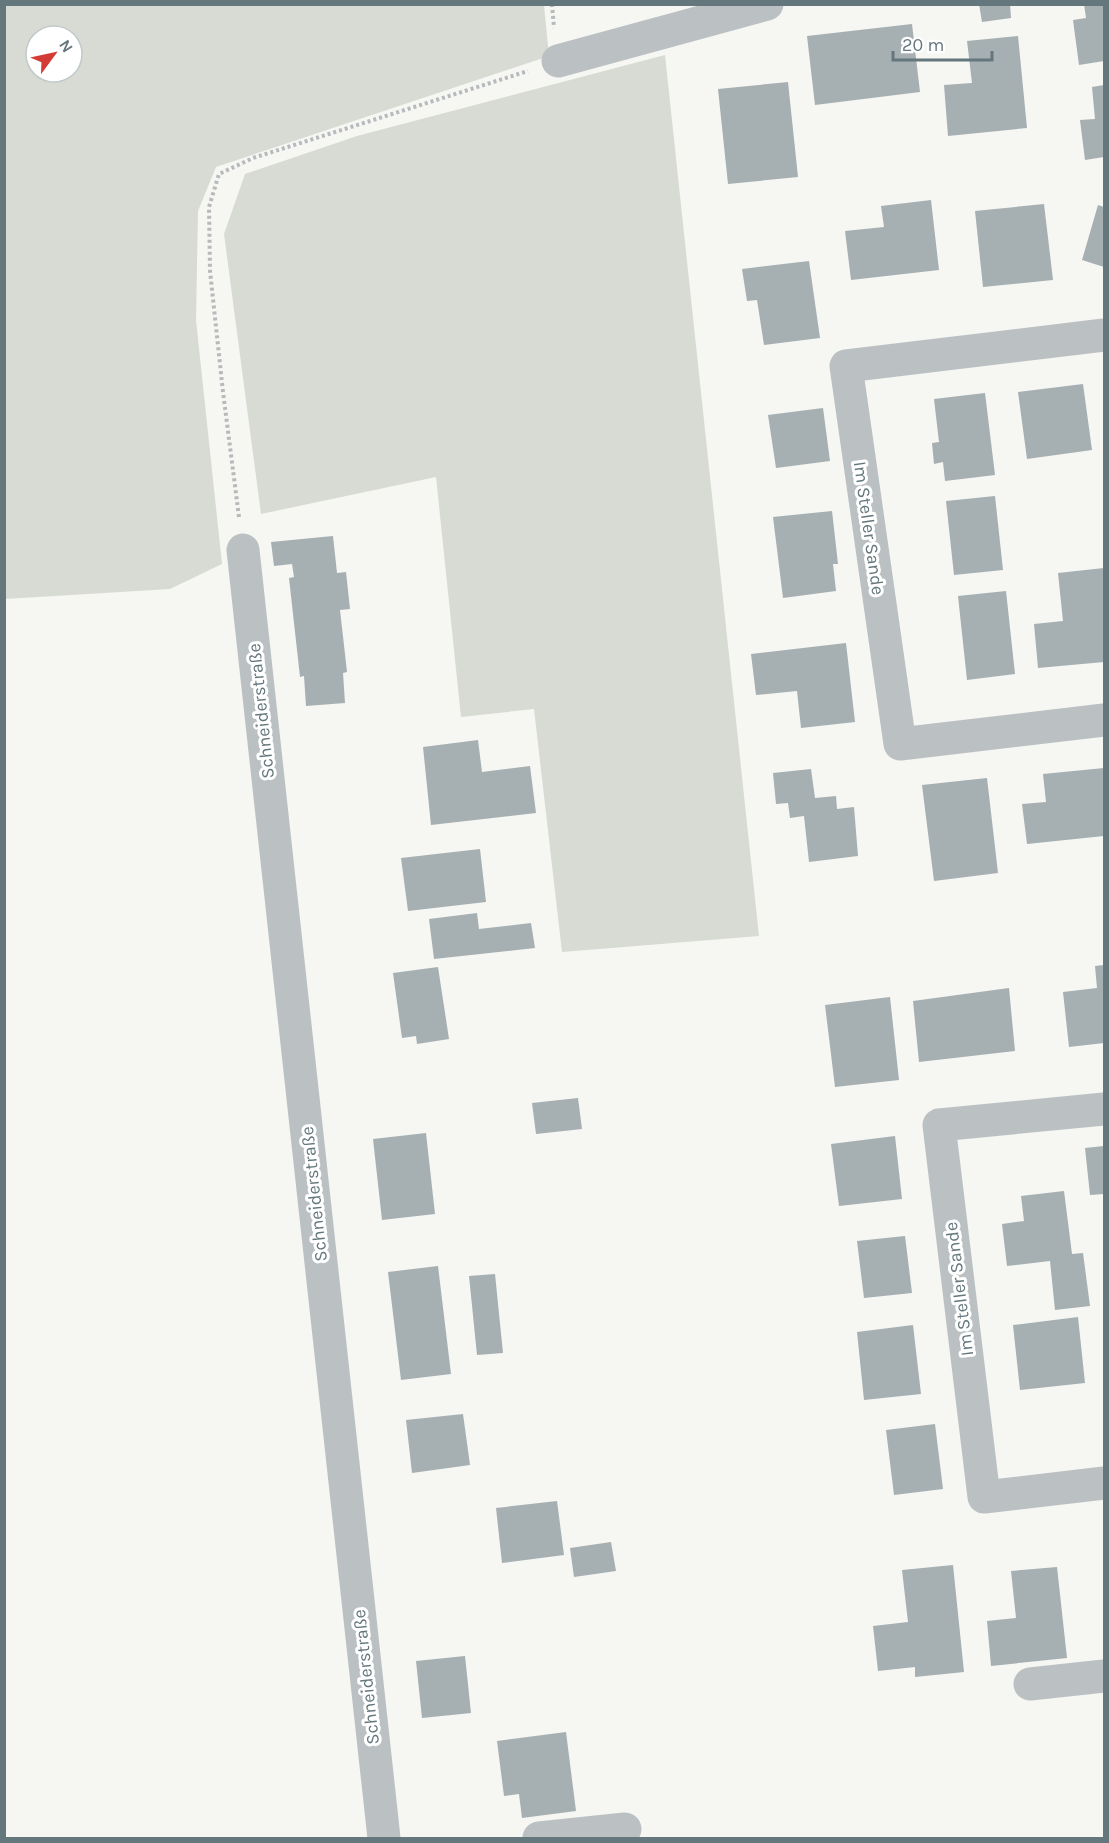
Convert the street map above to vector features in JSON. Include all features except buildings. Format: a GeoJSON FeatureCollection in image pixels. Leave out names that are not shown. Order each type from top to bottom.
{"type":"FeatureCollection","features":[{"type":"Feature","properties":{"kind":"street"},"geometry":{"type":"LineString","coordinates":[[558,61],[767,4]]}},
{"type":"Feature","properties":{"kind":"street","name":"Im Steller Sande"},"geometry":{"type":"LineString","coordinates":[[1104,335],[846,366],[900,744],[1104,720]]}},
{"type":"Feature","properties":{"kind":"street","name":"Schneiderstraße"},"geometry":{"type":"LineString","coordinates":[[243,550],[384,1839]]}},
{"type":"Feature","properties":{"kind":"street","name":"Im Steller Sande"},"geometry":{"type":"LineString","coordinates":[[1104,1109],[939,1125],[984,1497],[1104,1483]]}},
{"type":"Feature","properties":{"kind":"street"},"geometry":{"type":"LineString","coordinates":[[1030,1684],[1104,1676]]}},
{"type":"Feature","properties":{"kind":"street"},"geometry":{"type":"LineString","coordinates":[[538,1839],[625,1829]]}},
{"type":"Feature","properties":{"kind":"path"},"geometry":{"type":"LineString","coordinates":[[243,550],[210,271],[209,207],[219,174],[253,158],[558,61]]}},
{"type":"Feature","properties":{"kind":"shaded area"},"geometry":{"type":"Polygon","coordinates":[[[5,5],[544,5],[549,56],[216,167],[198,211],[196,320],[222,564],[170,589],[5,599],[5,5]]]}},
{"type":"Feature","properties":{"kind":"shaded area"},"geometry":{"type":"Polygon","coordinates":[[[665,55],[759,936],[562,952],[534,709],[461,717],[436,477],[261,514],[224,234],[245,174],[357,136],[665,55]]]}}]}
